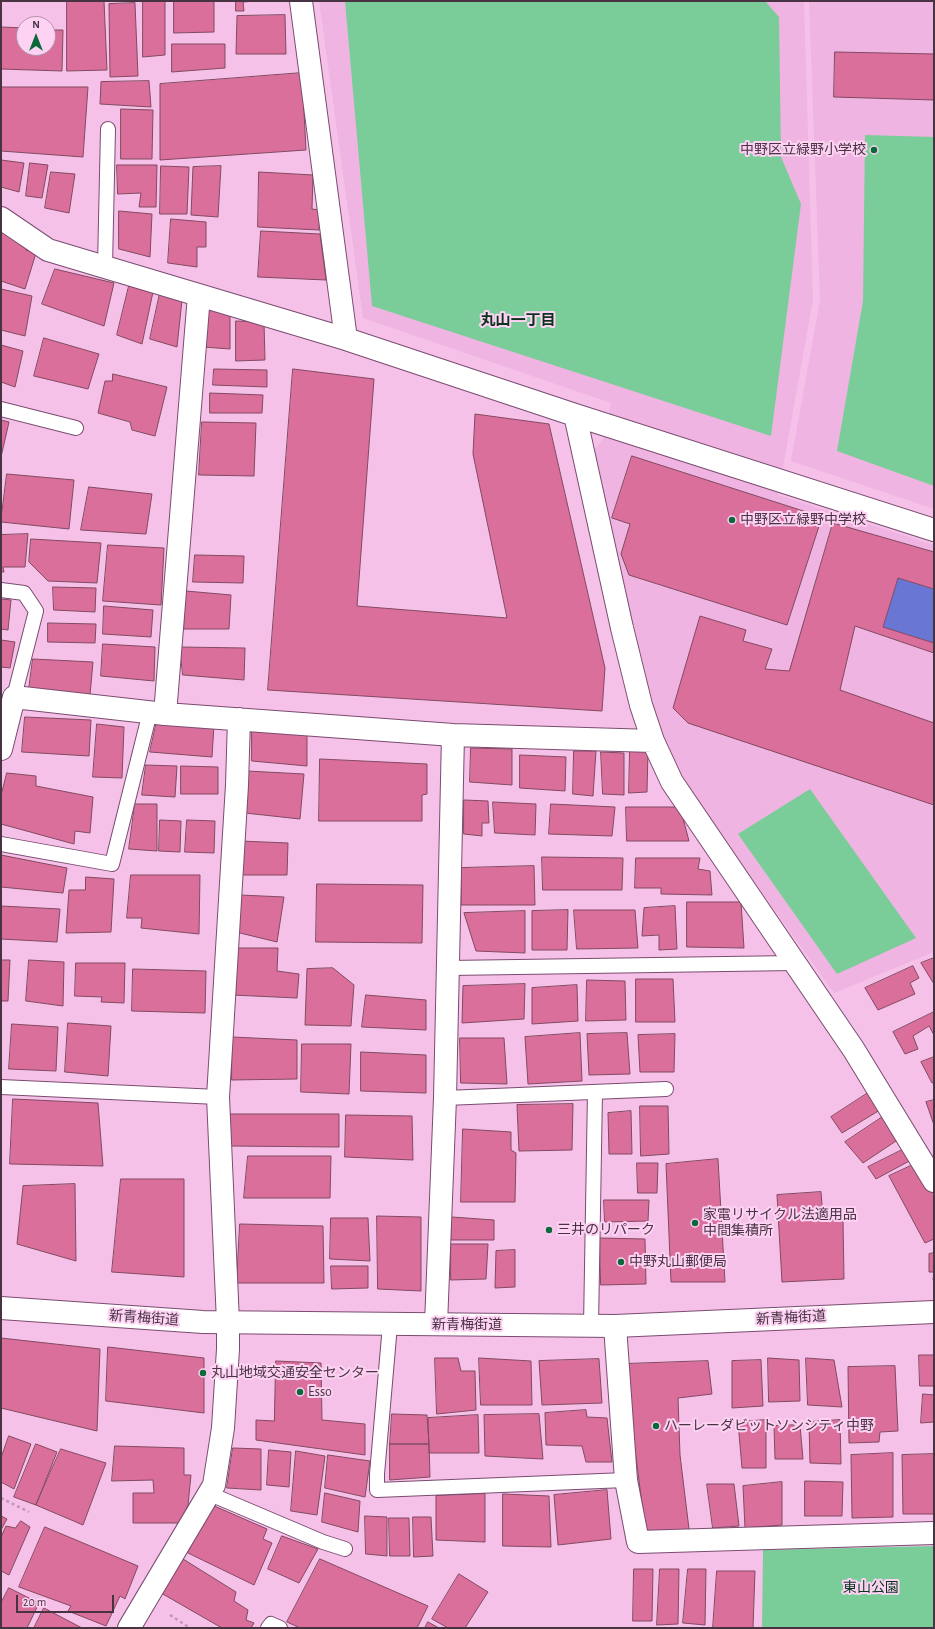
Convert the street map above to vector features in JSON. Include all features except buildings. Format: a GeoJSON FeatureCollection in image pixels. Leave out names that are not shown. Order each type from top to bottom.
{"type":"FeatureCollection","features":[{"type":"Feature","properties":{"kind":"street"},"geometry":{"type":"LineString","coordinates":[[301,1],[346,340]]}},
{"type":"Feature","properties":{"kind":"street"},"geometry":{"type":"LineString","coordinates":[[1,218],[48,250],[199,294],[346,340],[934,530]]}},
{"type":"Feature","properties":{"kind":"street"},"geometry":{"type":"LineString","coordinates":[[158,713],[199,294]]}},
{"type":"Feature","properties":{"kind":"street"},"geometry":{"type":"LineString","coordinates":[[575,415],[622,628],[642,705],[653,741],[672,782],[854,1050],[934,1182]]}},
{"type":"Feature","properties":{"kind":"street"},"geometry":{"type":"LineString","coordinates":[[1,749],[14,697],[158,713],[453,735],[653,741]]}},
{"type":"Feature","properties":{"kind":"street"},"geometry":{"type":"LineString","coordinates":[[129,1628],[214,1486],[223,1428],[228,1349],[228,1322],[218,1097],[237,785],[239,719]]}},
{"type":"Feature","properties":{"kind":"street"},"geometry":{"type":"LineString","coordinates":[[436,1324],[448,968],[453,735]]}},
{"type":"Feature","properties":{"kind":"street","name":"新青梅街道"},"geometry":{"type":"LineString","coordinates":[[1,1308],[202,1322],[591,1326],[934,1312]]}},
{"type":"Feature","properties":{"kind":"street"},"geometry":{"type":"LineString","coordinates":[[615,1326],[626,1480],[638,1542],[934,1533]]}},
{"type":"Feature","properties":{"kind":"lane"},"geometry":{"type":"LineString","coordinates":[[105,266],[108,129]]}},
{"type":"Feature","properties":{"kind":"lane"},"geometry":{"type":"LineString","coordinates":[[1,409],[76,428]]}},
{"type":"Feature","properties":{"kind":"lane"},"geometry":{"type":"LineString","coordinates":[[1,590],[24,593],[36,611],[14,697]]}},
{"type":"Feature","properties":{"kind":"lane"},"geometry":{"type":"LineString","coordinates":[[1,844],[112,864],[158,713]]}},
{"type":"Feature","properties":{"kind":"lane"},"geometry":{"type":"LineString","coordinates":[[448,968],[795,963]]}},
{"type":"Feature","properties":{"kind":"lane"},"geometry":{"type":"LineString","coordinates":[[1,1087],[218,1097]]}},
{"type":"Feature","properties":{"kind":"lane"},"geometry":{"type":"LineString","coordinates":[[444,1098],[666,1089]]}},
{"type":"Feature","properties":{"kind":"lane"},"geometry":{"type":"LineString","coordinates":[[591,1326],[595,1092]]}},
{"type":"Feature","properties":{"kind":"lane"},"geometry":{"type":"LineString","coordinates":[[390,1325],[377,1490],[626,1480]]}},
{"type":"Feature","properties":{"kind":"lane"},"geometry":{"type":"LineString","coordinates":[[210,1494],[323,1542],[345,1549]]}},
{"type":"Feature","properties":{"kind":"lane"},"geometry":{"type":"LineString","coordinates":[[268,1628],[270,1624],[280,1628]]}},
{"type":"Feature","properties":{"kind":"path"},"geometry":{"type":"LineString","coordinates":[[1,1498],[28,1512]]}},
{"type":"Feature","properties":{"kind":"shaded area","name":"中野区立緑野中学校"},"geometry":{"type":"Polygon","coordinates":[[[319,1],[804,1],[813,300],[778,495],[934,545],[934,952],[834,993],[698,803],[660,734],[631,622],[592,453],[603,439],[611,403],[363,318],[319,1]]]}},
{"type":"Feature","properties":{"kind":"shaded area","name":"中野区立緑野小学校"},"geometry":{"type":"Polygon","coordinates":[[[809,1],[934,1],[934,509],[791,461],[820,300],[809,1]]]}},
{"type":"Feature","properties":{"kind":"green space"},"geometry":{"type":"Polygon","coordinates":[[[345,1],[765,1],[779,17],[781,157],[801,204],[771,436],[372,306],[345,1]]]}},
{"type":"Feature","properties":{"kind":"green space"},"geometry":{"type":"Polygon","coordinates":[[[865,135],[934,137],[934,486],[837,451],[863,301],[865,135]]]}},
{"type":"Feature","properties":{"kind":"green space"},"geometry":{"type":"Polygon","coordinates":[[[810,789],[916,938],[837,974],[738,834],[810,789]]]}},
{"type":"Feature","properties":{"kind":"green space","name":"東山公園"},"geometry":{"type":"Polygon","coordinates":[[[934,1546],[934,1628],[762,1628],[763,1550],[934,1546]]]}},
{"type":"Feature","properties":{"kind":"water"},"geometry":{"type":"Polygon","coordinates":[[[898,578],[934,589],[934,643],[883,627],[898,578]]]}},
{"type":"Feature","properties":{"kind":"place","name":"中野区立緑野小学校"},"geometry":{"type":"Point","coordinates":[874,150]}},
{"type":"Feature","properties":{"kind":"place","name":"中野区立緑野中学校"},"geometry":{"type":"Point","coordinates":[732,520]}},
{"type":"Feature","properties":{"kind":"place","name":"家電リサイクル法適用品 中間集積所"},"geometry":{"type":"Point","coordinates":[695,1223]}},
{"type":"Feature","properties":{"kind":"place","name":"三井のリパーク"},"geometry":{"type":"Point","coordinates":[549,1230]}},
{"type":"Feature","properties":{"kind":"place","name":"中野丸山郵便局"},"geometry":{"type":"Point","coordinates":[621,1262]}},
{"type":"Feature","properties":{"kind":"place","name":"丸山地域交通安全センター"},"geometry":{"type":"Point","coordinates":[203,1373]}},
{"type":"Feature","properties":{"kind":"place","name":"Esso"},"geometry":{"type":"Point","coordinates":[300,1392]}},
{"type":"Feature","properties":{"kind":"place","name":"ハーレーダビットソンシティ中野"},"geometry":{"type":"Point","coordinates":[656,1426]}},
{"type":"Feature","properties":{"kind":"district","name":"丸山一丁目"},"geometry":{"type":"Point","coordinates":[518,320]}}]}
